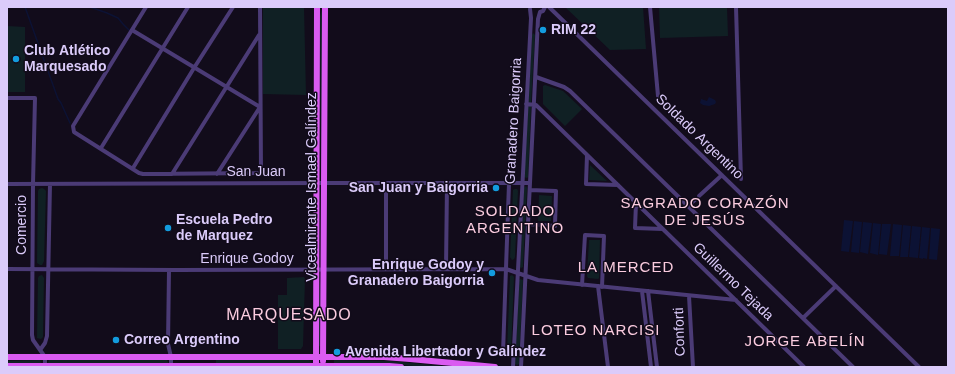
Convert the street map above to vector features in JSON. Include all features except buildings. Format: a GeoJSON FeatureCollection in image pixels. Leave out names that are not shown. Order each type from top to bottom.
{"type":"FeatureCollection","features":[{"type":"Feature","properties":{"kind":"main road","name":"Vicealmirante Ismael Galíndez"},"geometry":{"type":"LineString","coordinates":[[323,366],[325,7]]}},
{"type":"Feature","properties":{"kind":"main road","name":"Vicealmirante Ismael Galíndez"},"geometry":{"type":"LineString","coordinates":[[316,366],[318,8]]}},
{"type":"Feature","properties":{"kind":"main road"},"geometry":{"type":"LineString","coordinates":[[7,357],[400,358],[495,367]]}},
{"type":"Feature","properties":{"kind":"main road"},"geometry":{"type":"LineString","coordinates":[[200,357],[200,366]]}},
{"type":"Feature","properties":{"kind":"main road"},"geometry":{"type":"LineString","coordinates":[[213,357],[213,366]]}},
{"type":"Feature","properties":{"kind":"main road"},"geometry":{"type":"LineString","coordinates":[[7,366],[402,367]]}},
{"type":"Feature","properties":{"kind":"street"},"geometry":{"type":"LineString","coordinates":[[146,7],[73,126],[74,132],[143,174],[261,173],[260,7]]}},
{"type":"Feature","properties":{"kind":"street"},"geometry":{"type":"LineString","coordinates":[[101,148],[188,7]]}},
{"type":"Feature","properties":{"kind":"street"},"geometry":{"type":"LineString","coordinates":[[133,168],[233,7]]}},
{"type":"Feature","properties":{"kind":"street"},"geometry":{"type":"LineString","coordinates":[[540,12],[543,11],[545,7]]}},
{"type":"Feature","properties":{"kind":"street","name":"Soldado Argentino"},"geometry":{"type":"LineString","coordinates":[[549,7],[919,367]]}},
{"type":"Feature","properties":{"kind":"street"},"geometry":{"type":"LineString","coordinates":[[650,7],[658,96]]}},
{"type":"Feature","properties":{"kind":"street"},"geometry":{"type":"LineString","coordinates":[[736,7],[741,179]]}},
{"type":"Feature","properties":{"kind":"street","name":"Granadero Baigorria"},"geometry":{"type":"LineString","coordinates":[[521,367],[538,19],[540,12],[535,12],[530,8]]}},
{"type":"Feature","properties":{"kind":"street","name":"Granadero Baigorria"},"geometry":{"type":"LineString","coordinates":[[513,367],[530,8]]}},
{"type":"Feature","properties":{"kind":"street"},"geometry":{"type":"LineString","coordinates":[[132,30],[260,107]]}},
{"type":"Feature","properties":{"kind":"street"},"geometry":{"type":"LineString","coordinates":[[172,174],[259,34]]}},
{"type":"Feature","properties":{"kind":"street"},"geometry":{"type":"LineString","coordinates":[[536,77],[564,86],[570,91],[853,367]]}},
{"type":"Feature","properties":{"kind":"street","name":"Comercio"},"geometry":{"type":"LineString","coordinates":[[7,98],[35,98],[33,184],[33,340],[37,348],[45,357]]}},
{"type":"Feature","properties":{"kind":"street"},"geometry":{"type":"LineString","coordinates":[[526,104],[534,105]]}},
{"type":"Feature","properties":{"kind":"street","name":"Guillermo Tejada"},"geometry":{"type":"LineString","coordinates":[[534,105],[536,105],[636,202],[804,367]]}},
{"type":"Feature","properties":{"kind":"street"},"geometry":{"type":"LineString","coordinates":[[217,174],[260,107]]}},
{"type":"Feature","properties":{"kind":"street"},"geometry":{"type":"LineString","coordinates":[[587,155],[586,184],[618,185]]}},
{"type":"Feature","properties":{"kind":"street"},"geometry":{"type":"LineString","coordinates":[[688,206],[722,175]]}},
{"type":"Feature","properties":{"kind":"street"},"geometry":{"type":"LineString","coordinates":[[386,183],[386,269]]}},
{"type":"Feature","properties":{"kind":"street"},"geometry":{"type":"LineString","coordinates":[[446,269],[447,183]]}},
{"type":"Feature","properties":{"kind":"street","name":"Granadero Baigorria"},"geometry":{"type":"LineString","coordinates":[[509,183],[503,353],[513,354]]}},
{"type":"Feature","properties":{"kind":"street","name":"San Juan"},"geometry":{"type":"LineString","coordinates":[[7,184],[530,184]]}},
{"type":"Feature","properties":{"kind":"street","name":"Comercio"},"geometry":{"type":"LineString","coordinates":[[40,350],[48,336],[50,184]]}},
{"type":"Feature","properties":{"kind":"street","name":"Granadero Baigorria"},"geometry":{"type":"LineString","coordinates":[[528,224],[555,226],[556,192],[530,190]]}},
{"type":"Feature","properties":{"kind":"street"},"geometry":{"type":"LineString","coordinates":[[636,202],[635,228],[663,229]]}},
{"type":"Feature","properties":{"kind":"street"},"geometry":{"type":"LineString","coordinates":[[582,285],[585,235],[604,236],[600,287],[608,367]]}},
{"type":"Feature","properties":{"kind":"street","name":"Enrique Godoy"},"geometry":{"type":"LineString","coordinates":[[7,269],[506,269],[538,280],[736,300]]}},
{"type":"Feature","properties":{"kind":"street"},"geometry":{"type":"LineString","coordinates":[[169,270],[168,344],[171,357],[171,367]]}},
{"type":"Feature","properties":{"kind":"street"},"geometry":{"type":"LineString","coordinates":[[803,318],[836,286]]}},
{"type":"Feature","properties":{"kind":"street"},"geometry":{"type":"LineString","coordinates":[[642,291],[651,367]]}},
{"type":"Feature","properties":{"kind":"street"},"geometry":{"type":"LineString","coordinates":[[648,292],[657,367]]}},
{"type":"Feature","properties":{"kind":"street","name":"Conforti"},"geometry":{"type":"LineString","coordinates":[[690,296],[693,367]]}},
{"type":"Feature","properties":{"kind":"street"},"geometry":{"type":"LineString","coordinates":[[44,366],[45,357]]}},
{"type":"Feature","properties":{"kind":"shaded area"},"geometry":{"type":"Polygon","coordinates":[[[263,7],[304,7],[306,95],[263,94],[263,7]]]}},
{"type":"Feature","properties":{"kind":"shaded area"},"geometry":{"type":"Polygon","coordinates":[[[565,7],[643,7],[646,49],[610,50],[565,7]]]}},
{"type":"Feature","properties":{"kind":"shaded area"},"geometry":{"type":"Polygon","coordinates":[[[659,7],[727,7],[728,36],[660,38],[659,7]]]}},
{"type":"Feature","properties":{"kind":"shaded area"},"geometry":{"type":"Polygon","coordinates":[[[322,9],[322,171],[321,172],[320,16],[322,9]]]}},
{"type":"Feature","properties":{"kind":"shaded area","name":"Club Atlético Marquesado"},"geometry":{"type":"Polygon","coordinates":[[[7,26],[25,27],[25,92],[7,92],[7,26]]]}},
{"type":"Feature","properties":{"kind":"shaded area"},"geometry":{"type":"Polygon","coordinates":[[[533,33],[535,35],[531,103],[528,102],[533,33]]]}},
{"type":"Feature","properties":{"kind":"shaded area"},"geometry":{"type":"Polygon","coordinates":[[[545,85],[563,91],[582,109],[565,126],[543,104],[543,86],[545,85]]]}},
{"type":"Feature","properties":{"kind":"shaded area"},"geometry":{"type":"Polygon","coordinates":[[[529,106],[531,107],[527,178],[524,177],[529,106]]]}},
{"type":"Feature","properties":{"kind":"shaded area"},"geometry":{"type":"Polygon","coordinates":[[[590,165],[607,181],[589,180],[590,165]]]}},
{"type":"Feature","properties":{"kind":"shaded area"},"geometry":{"type":"Polygon","coordinates":[[[526,186],[523,267],[521,268],[524,188],[526,186]]]}},
{"type":"Feature","properties":{"kind":"shaded area"},"geometry":{"type":"Polygon","coordinates":[[[42,188],[46,191],[44,261],[42,265],[40,265],[37,263],[38,191],[42,188]]]}},
{"type":"Feature","properties":{"kind":"shaded area"},"geometry":{"type":"Polygon","coordinates":[[[515,189],[518,191],[515,257],[512,260],[510,257],[513,190],[515,189]]]}},
{"type":"Feature","properties":{"kind":"shaded area"},"geometry":{"type":"Polygon","coordinates":[[[539,195],[552,196],[551,221],[538,221],[539,195]]]}},
{"type":"Feature","properties":{"kind":"shaded area"},"geometry":{"type":"Polygon","coordinates":[[[589,240],[600,240],[598,279],[588,278],[587,276],[589,240]]]}},
{"type":"Feature","properties":{"kind":"shaded area"},"geometry":{"type":"Polygon","coordinates":[[[42,275],[44,278],[43,337],[41,339],[37,337],[38,278],[42,275]]]}},
{"type":"Feature","properties":{"kind":"shaded area"},"geometry":{"type":"Polygon","coordinates":[[[512,275],[514,277],[510,352],[507,351],[510,276],[512,275]]]}},
{"type":"Feature","properties":{"kind":"shaded area"},"geometry":{"type":"Polygon","coordinates":[[[304,277],[303,346],[301,349],[278,349],[278,295],[287,295],[287,278],[304,277]]]}},
{"type":"Feature","properties":{"kind":"shaded area"},"geometry":{"type":"Polygon","coordinates":[[[320,279],[321,346],[318,346],[320,279]]]}},
{"type":"Feature","properties":{"kind":"shaded area"},"geometry":{"type":"Polygon","coordinates":[[[520,279],[523,280],[519,364],[517,365],[515,364],[520,279]]]}},
{"type":"Feature","properties":{"kind":"shaded area"},"geometry":{"type":"Polygon","coordinates":[[[40,360],[40,364],[7,364],[7,361],[40,360]]]}},
{"type":"Feature","properties":{"kind":"shaded area"},"geometry":{"type":"Polygon","coordinates":[[[49,360],[167,360],[168,363],[48,363],[49,360]]]}},
{"type":"Feature","properties":{"kind":"shaded area"},"geometry":{"type":"Polygon","coordinates":[[[216,360],[309,360],[311,362],[216,363],[216,360]]]}},
{"type":"Feature","properties":{"kind":"shaded area"},"geometry":{"type":"Polygon","coordinates":[[[334,360],[391,361],[453,367],[424,367],[390,364],[334,364],[334,360]]]}},
{"type":"Feature","properties":{"kind":"water"},"geometry":{"type":"Polygon","coordinates":[[[709,97],[715,100],[715,104],[709,106],[700,103],[701,99],[707,101],[709,97]]]}},
{"type":"Feature","properties":{"kind":"water"},"geometry":{"type":"Polygon","coordinates":[[[844,220],[853,221],[849,252],[841,251],[844,220]]]}},
{"type":"Feature","properties":{"kind":"water"},"geometry":{"type":"Polygon","coordinates":[[[854,221],[862,222],[859,253],[851,252],[854,221]]]}},
{"type":"Feature","properties":{"kind":"water"},"geometry":{"type":"Polygon","coordinates":[[[863,222],[872,223],[868,254],[860,252],[863,222]]]}},
{"type":"Feature","properties":{"kind":"water"},"geometry":{"type":"Polygon","coordinates":[[[873,223],[881,224],[878,255],[870,253],[873,223]]]}},
{"type":"Feature","properties":{"kind":"water"},"geometry":{"type":"Polygon","coordinates":[[[882,224],[891,224],[887,255],[879,254],[882,224]]]}},
{"type":"Feature","properties":{"kind":"water"},"geometry":{"type":"Polygon","coordinates":[[[893,224],[902,225],[899,256],[890,256],[893,224]]]}},
{"type":"Feature","properties":{"kind":"water"},"geometry":{"type":"Polygon","coordinates":[[[903,225],[911,226],[908,257],[900,257],[903,225]]]}},
{"type":"Feature","properties":{"kind":"water"},"geometry":{"type":"Polygon","coordinates":[[[912,226],[921,227],[918,258],[909,257],[912,226]]]}},
{"type":"Feature","properties":{"kind":"water"},"geometry":{"type":"Polygon","coordinates":[[[922,227],[930,228],[927,259],[919,258],[922,227]]]}},
{"type":"Feature","properties":{"kind":"water"},"geometry":{"type":"Polygon","coordinates":[[[931,228],[940,229],[937,260],[929,259],[931,228]]]}},
{"type":"Feature","properties":{"kind":"waterway"},"geometry":{"type":"LineString","coordinates":[[25,7],[58,99],[70,123]]}},
{"type":"Feature","properties":{"kind":"waterway"},"geometry":{"type":"LineString","coordinates":[[90,7],[118,18],[129,30]]}},
{"type":"Feature","properties":{"kind":"place","name":"RIM 22"},"geometry":{"type":"Point","coordinates":[543,30]}},
{"type":"Feature","properties":{"kind":"place","name":"Club Atlético Marquesado"},"geometry":{"type":"Point","coordinates":[16,59]}},
{"type":"Feature","properties":{"kind":"place","name":"San Juan y Baigorria"},"geometry":{"type":"Point","coordinates":[496,188]}},
{"type":"Feature","properties":{"kind":"place","name":"Escuela Pedro de Marquez"},"geometry":{"type":"Point","coordinates":[168,228]}},
{"type":"Feature","properties":{"kind":"place","name":"Enrique Godoy y Granadero Baigorria"},"geometry":{"type":"Point","coordinates":[492,273]}},
{"type":"Feature","properties":{"kind":"place","name":"Correo Argentino"},"geometry":{"type":"Point","coordinates":[116,340]}},
{"type":"Feature","properties":{"kind":"place","name":"Avenida Libertador y Galíndez"},"geometry":{"type":"Point","coordinates":[337,352]}},
{"type":"Feature","properties":{"kind":"district","name":"SAGRADO CORAZÓN DE JESÚS"},"geometry":{"type":"Point","coordinates":[705,212]}},
{"type":"Feature","properties":{"kind":"district","name":"SOLDADO ARGENTINO"},"geometry":{"type":"Point","coordinates":[515,220]}},
{"type":"Feature","properties":{"kind":"district","name":"LA MERCED"},"geometry":{"type":"Point","coordinates":[626,268]}},
{"type":"Feature","properties":{"kind":"district","name":"MARQUESADO"},"geometry":{"type":"Point","coordinates":[289,316]}},
{"type":"Feature","properties":{"kind":"district","name":"LOTEO NARCISI"},"geometry":{"type":"Point","coordinates":[596,331]}},
{"type":"Feature","properties":{"kind":"district","name":"JORGE ABELÍN"},"geometry":{"type":"Point","coordinates":[805,342]}}]}
